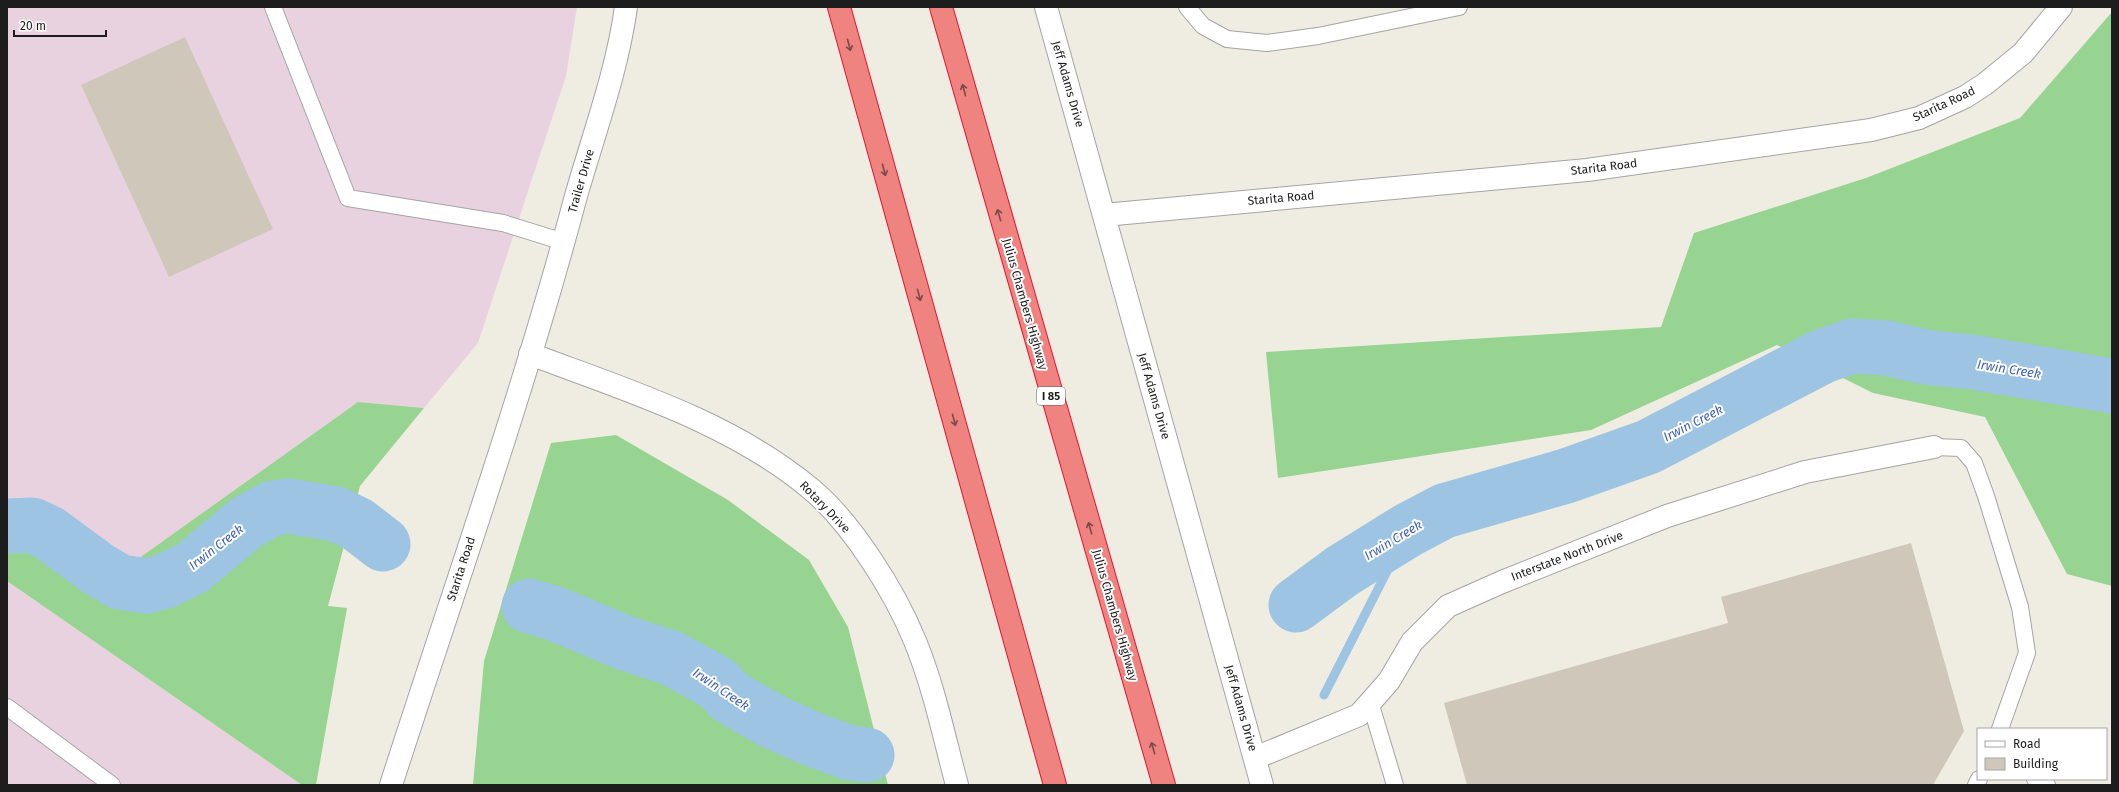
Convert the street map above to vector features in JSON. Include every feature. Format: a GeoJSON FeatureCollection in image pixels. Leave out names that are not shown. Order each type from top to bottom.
{"type":"FeatureCollection","features":[{"type":"Feature","properties":{"kind":"highway"},"geometry":{"type":"LineString","coordinates":[[839,7],[1054,785]]}},
{"type":"Feature","properties":{"kind":"highway","name":"Julius Chambers Highway"},"geometry":{"type":"LineString","coordinates":[[941,7],[1164,785]]}},
{"type":"Feature","properties":{"kind":"street","name":"Trailer Drive"},"geometry":{"type":"LineString","coordinates":[[530,354],[564,242],[586,161],[601,117],[623,28],[626,7]]}},
{"type":"Feature","properties":{"kind":"street","name":"Jeff Adams Drive"},"geometry":{"type":"LineString","coordinates":[[1046,7],[1262,785]]}},
{"type":"Feature","properties":{"kind":"street","name":"Starita Road"},"geometry":{"type":"LineString","coordinates":[[1104,215],[1587,170],[1872,130],[1919,118],[1965,98],[2023,53],[2060,7]]}},
{"type":"Feature","properties":{"kind":"street","name":"Starita Road"},"geometry":{"type":"LineString","coordinates":[[391,785],[530,354]]}},
{"type":"Feature","properties":{"kind":"street","name":"Rotary Drive"},"geometry":{"type":"LineString","coordinates":[[530,354],[636,394],[720,430],[754,448],[812,490],[837,516],[860,546],[881,575],[900,607],[916,642],[928,677],[957,785]]}},
{"type":"Feature","properties":{"kind":"street","name":"Interstate North Drive"},"geometry":{"type":"LineString","coordinates":[[1255,758],[1359,715],[1389,681],[1412,642],[1448,606],[1502,582],[1667,516],[1805,472],[1934,447]]}},
{"type":"Feature","properties":{"kind":"lane"},"geometry":{"type":"LineString","coordinates":[[272,7],[348,198],[503,223],[564,242]]}},
{"type":"Feature","properties":{"kind":"lane"},"geometry":{"type":"LineString","coordinates":[[1188,7],[1203,26],[1228,38],[1267,43],[1318,36],[1459,7]]}},
{"type":"Feature","properties":{"kind":"lane"},"geometry":{"type":"LineString","coordinates":[[1934,447],[1961,448],[1974,463],[2020,607],[2027,653],[2000,728]]}},
{"type":"Feature","properties":{"kind":"lane"},"geometry":{"type":"LineString","coordinates":[[1370,702],[1395,785]]}},
{"type":"Feature","properties":{"kind":"lane"},"geometry":{"type":"LineString","coordinates":[[7,706],[112,785]]}},
{"type":"Feature","properties":{"kind":"lane"},"geometry":{"type":"LineString","coordinates":[[2037,780],[2047,785]]}},
{"type":"Feature","properties":{"kind":"shaded area"},"geometry":{"type":"Polygon","coordinates":[[[7,7],[577,7],[566,76],[478,343],[424,408],[358,402],[114,576],[43,522],[7,516],[7,7]]]}},
{"type":"Feature","properties":{"kind":"shaded area"},"geometry":{"type":"Polygon","coordinates":[[[7,581],[302,785],[7,785],[7,581]]]}},
{"type":"Feature","properties":{"kind":"green space"},"geometry":{"type":"Polygon","coordinates":[[[2112,12],[2112,586],[2067,574],[1985,417],[1873,393],[1777,345],[1591,430],[1278,478],[1266,352],[1661,327],[1694,233],[1866,178],[2020,118],[2112,12]]]}},
{"type":"Feature","properties":{"kind":"green space"},"geometry":{"type":"Polygon","coordinates":[[[358,402],[424,408],[360,486],[328,606],[347,608],[316,785],[302,785],[7,581],[7,516],[43,522],[114,576],[358,402]]]}},
{"type":"Feature","properties":{"kind":"green space"},"geometry":{"type":"Polygon","coordinates":[[[616,435],[728,500],[809,560],[848,627],[888,785],[473,785],[484,661],[551,443],[616,435]]]}},
{"type":"Feature","properties":{"kind":"building"},"geometry":{"type":"Polygon","coordinates":[[[185,37],[273,229],[169,277],[81,85],[185,37]]]}},
{"type":"Feature","properties":{"kind":"building"},"geometry":{"type":"Polygon","coordinates":[[[1911,543],[1964,731],[1933,785],[1467,785],[1444,703],[1728,623],[1721,597],[1911,543]]]}},
{"type":"Feature","properties":{"kind":"waterway","name":"Irwin Creek"},"geometry":{"type":"LineString","coordinates":[[1296,605],[1342,571],[1408,530],[1444,511],[1566,476],[1648,447],[1823,356],[1853,346],[1887,348],[1925,357],[1972,362],[2112,386]]}},
{"type":"Feature","properties":{"kind":"waterway","name":"Irwin Creek"},"geometry":{"type":"LineString","coordinates":[[7,526],[32,525],[49,533],[98,569],[120,582],[147,586],[165,581],[192,568],[247,522],[273,508],[288,506],[336,514],[357,524],[383,544]]}},
{"type":"Feature","properties":{"kind":"waterway"},"geometry":{"type":"LineString","coordinates":[[1324,695],[1408,530]]}},
{"type":"Feature","properties":{"kind":"waterway","name":"Irwin Creek"},"geometry":{"type":"LineString","coordinates":[[529,606],[556,614],[625,643],[671,658],[717,683],[730,697],[772,721],[812,739],[850,753],[867,755]]}}]}
